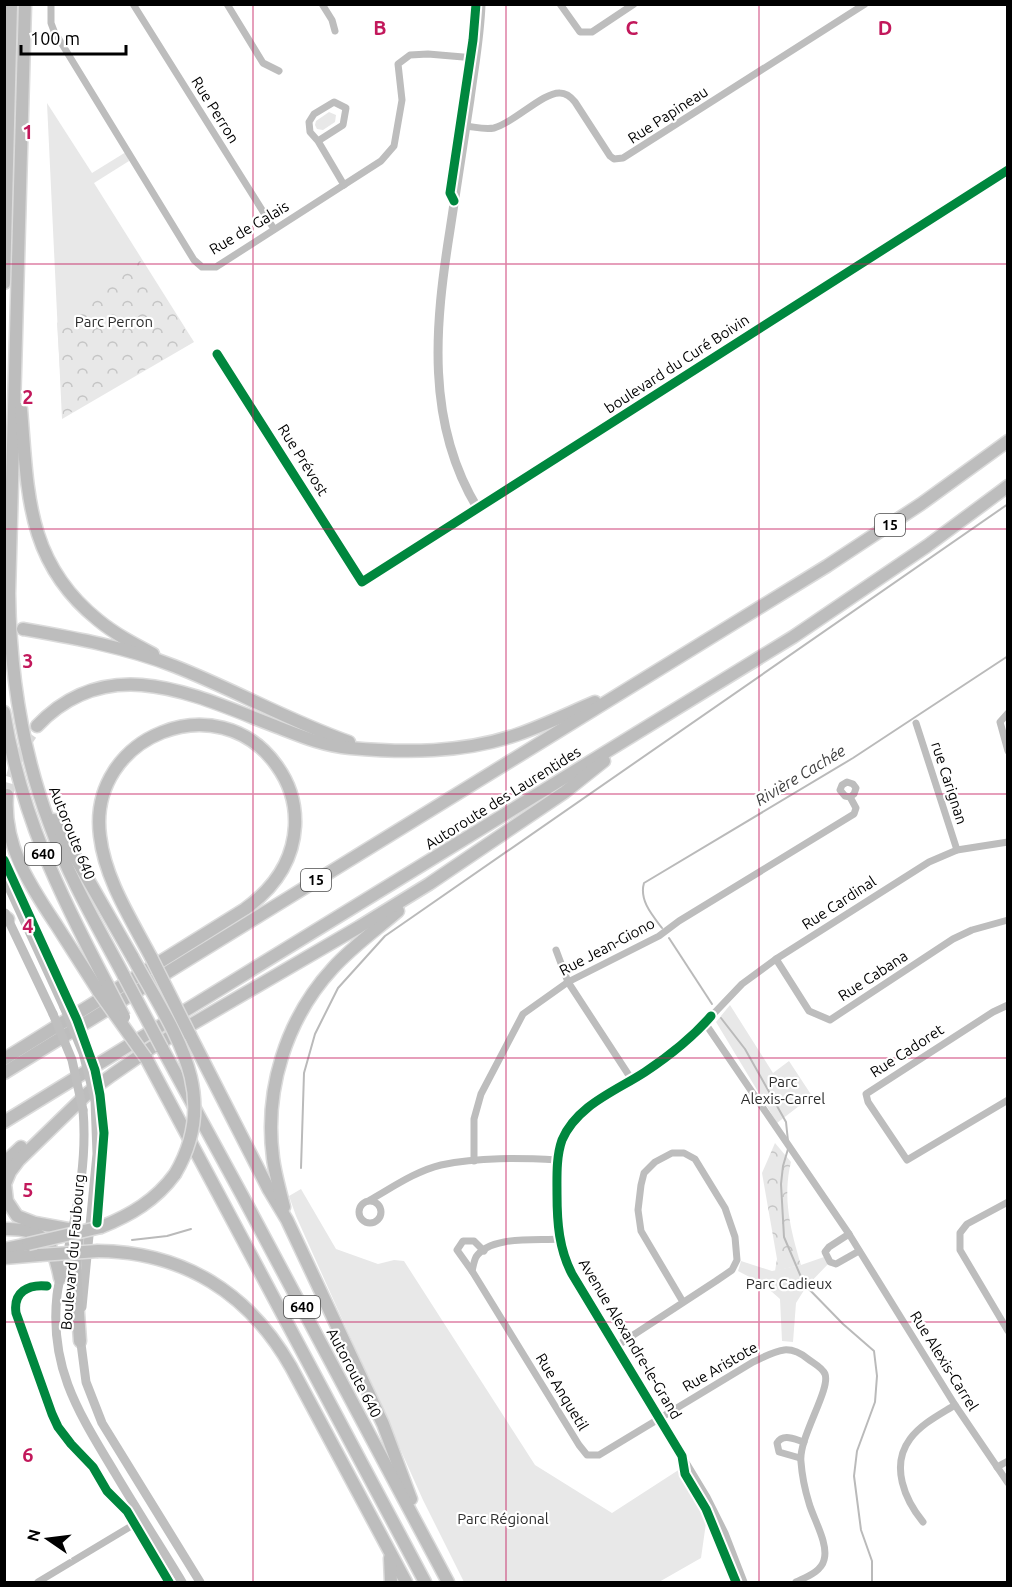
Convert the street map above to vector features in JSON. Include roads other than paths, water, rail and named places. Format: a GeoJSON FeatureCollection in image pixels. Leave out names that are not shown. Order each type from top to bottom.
{"type":"FeatureCollection","features":[{"type":"Feature","properties":{"kind":"highway","name":"Autoroute 640"},"geometry":{"type":"LineString","coordinates":[[25,5],[10,626],[18,708],[38,790],[50,826],[71,874],[448,1582]]}},
{"type":"Feature","properties":{"kind":"highway"},"geometry":{"type":"LineString","coordinates":[[4,283],[8,7]]}},
{"type":"Feature","properties":{"kind":"highway"},"geometry":{"type":"LineString","coordinates":[[17,360],[27,488],[36,530],[48,558],[72,595],[93,616],[115,633],[171,665],[290,720],[370,749]]}},
{"type":"Feature","properties":{"kind":"highway","name":"Autoroute des Laurentides"},"geometry":{"type":"LineString","coordinates":[[4,1074],[868,540],[1008,441]]}},
{"type":"Feature","properties":{"kind":"highway","name":"Autoroute des Laurentides"},"geometry":{"type":"LineString","coordinates":[[4,1122],[647,727],[854,596],[1008,486]]}},
{"type":"Feature","properties":{"kind":"highway"},"geometry":{"type":"LineString","coordinates":[[23,628],[88,641],[171,665]]}},
{"type":"Feature","properties":{"kind":"highway"},"geometry":{"type":"LineString","coordinates":[[37,726],[58,706],[78,694],[105,685],[135,683],[180,692],[320,742],[370,749],[427,751],[486,743],[526,731],[629,688]]}},
{"type":"Feature","properties":{"kind":"highway","name":"640"},"geometry":{"type":"LineString","coordinates":[[4,712],[16,772],[39,846],[103,989],[146,1058],[424,1582]]}},
{"type":"Feature","properties":{"kind":"highway"},"geometry":{"type":"LineString","coordinates":[[7,1057],[245,909],[265,892],[279,875],[289,856],[294,833],[294,809],[291,794],[280,770],[266,752],[254,742],[233,732],[211,726],[187,726],[156,734],[136,746],[114,772],[104,792],[99,821],[103,852],[117,890],[151,957],[190,1035],[269,1190],[287,1220],[383,1424],[431,1551]]}},
{"type":"Feature","properties":{"kind":"highway"},"geometry":{"type":"LineString","coordinates":[[80,1341],[75,1271],[78,1233],[23,1219],[14,1212],[7,1201],[6,1184],[10,1172],[35,1144],[89,1092],[123,1067],[429,884],[565,792],[647,727]]}},
{"type":"Feature","properties":{"kind":"highway"},"geometry":{"type":"LineString","coordinates":[[4,1249],[101,1227],[127,1216],[149,1202],[175,1174],[186,1155],[193,1131],[196,1108],[194,1081],[178,1041],[38,790]]}},
{"type":"Feature","properties":{"kind":"highway"},"geometry":{"type":"LineString","coordinates":[[8,795],[7,825],[15,855],[35,893],[103,989]]}},
{"type":"Feature","properties":{"kind":"highway"},"geometry":{"type":"LineString","coordinates":[[287,1220],[274,1167],[271,1123],[276,1076],[290,1034],[311,995],[332,969],[360,942],[429,884]]}},
{"type":"Feature","properties":{"kind":"highway"},"geometry":{"type":"LineString","coordinates":[[4,1163],[120,1051]]}},
{"type":"Feature","properties":{"kind":"highway"},"geometry":{"type":"LineString","coordinates":[[4,1229],[27,1231],[49,1244],[55,1254],[60,1278]]}},
{"type":"Feature","properties":{"kind":"highway"},"geometry":{"type":"LineString","coordinates":[[4,1258],[98,1251],[142,1255],[183,1268],[224,1290],[256,1318],[286,1357],[406,1582]]}},
{"type":"Feature","properties":{"kind":"highway"},"geometry":{"type":"LineString","coordinates":[[390,1554],[391,1582]]}},
{"type":"Feature","properties":{"kind":"street","name":"Rue de Galais"},"geometry":{"type":"LineString","coordinates":[[51,4],[50,20],[54,31],[194,260],[202,267],[216,267],[381,161],[394,146],[402,100],[398,64],[410,55],[428,54],[475,58]]}},
{"type":"Feature","properties":{"kind":"street","name":"Rue Perron"},"geometry":{"type":"LineString","coordinates":[[133,4],[274,230]]}},
{"type":"Feature","properties":{"kind":"street"},"geometry":{"type":"LineString","coordinates":[[227,4],[263,63],[279,71]]}},
{"type":"Feature","properties":{"kind":"street"},"geometry":{"type":"LineString","coordinates":[[322,4],[332,20],[335,31]]}},
{"type":"Feature","properties":{"kind":"street"},"geometry":{"type":"LineString","coordinates":[[478,508],[465,485],[450,442],[441,394],[437,353],[441,291],[466,126],[481,4]]}},
{"type":"Feature","properties":{"kind":"street"},"geometry":{"type":"LineString","coordinates":[[560,4],[579,32],[592,32],[634,4]]}},
{"type":"Feature","properties":{"kind":"street","name":"Rue Papineau"},"geometry":{"type":"LineString","coordinates":[[466,126],[485,129],[496,127],[551,95],[563,93],[575,102],[610,156],[614,159],[623,158],[865,4]]}},
{"type":"Feature","properties":{"kind":"street"},"geometry":{"type":"LineString","coordinates":[[318,141],[343,125],[346,108],[334,102],[314,114],[309,122],[310,132],[318,141],[344,185]]}},
{"type":"Feature","properties":{"kind":"street","name":"boulevard du Curé Boivin"},"geometry":{"type":"LineString","coordinates":[[362,582],[1008,170]]}},
{"type":"Feature","properties":{"kind":"street","name":"Rue Prévost"},"geometry":{"type":"LineString","coordinates":[[218,354],[362,582]]}},
{"type":"Feature","properties":{"kind":"street"},"geometry":{"type":"LineString","coordinates":[[1008,713],[1000,722],[1008,751]]}},
{"type":"Feature","properties":{"kind":"street","name":"rue Carignan"},"geometry":{"type":"LineString","coordinates":[[916,723],[957,850]]}},
{"type":"Feature","properties":{"kind":"street","name":"Rue Jean-Giono"},"geometry":{"type":"LineString","coordinates":[[474,1161],[474,1119],[481,1094],[523,1014],[568,982],[659,936],[679,921],[854,814],[856,808],[850,797]]}},
{"type":"Feature","properties":{"kind":"street","name":"Rue Cardinal"},"geometry":{"type":"LineString","coordinates":[[705,1023],[742,984],[776,959],[921,866],[957,850],[1008,842]]}},
{"type":"Feature","properties":{"kind":"street","name":"Boulevard du Faubourg"},"geometry":{"type":"LineString","coordinates":[[4,877],[83,1053],[95,1100],[97,1154],[80,1341],[86,1382],[98,1415],[200,1582]]}},
{"type":"Feature","properties":{"kind":"street","name":"Boulevard du Faubourg"},"geometry":{"type":"LineString","coordinates":[[6,915],[72,1060],[83,1110],[84,1162],[56,1306],[60,1361],[68,1388],[86,1425],[182,1582]]}},
{"type":"Feature","properties":{"kind":"street","name":"Rue Cabana"},"geometry":{"type":"LineString","coordinates":[[776,959],[809,1011],[830,1020],[953,939],[972,930],[1008,920]]}},
{"type":"Feature","properties":{"kind":"street"},"geometry":{"type":"LineString","coordinates":[[556,950],[568,982],[632,1080]]}},
{"type":"Feature","properties":{"kind":"street","name":"Rue Cadoret"},"geometry":{"type":"LineString","coordinates":[[1008,1005],[993,1012],[866,1094],[868,1102],[907,1160],[1008,1100]]}},
{"type":"Feature","properties":{"kind":"street","name":"Avenue Alexandre-le-Grand"},"geometry":{"type":"LineString","coordinates":[[705,1023],[675,1051],[577,1117],[563,1139],[558,1160],[558,1224],[560,1239],[572,1275],[713,1508],[744,1582]]}},
{"type":"Feature","properties":{"kind":"street","name":"Rue Alexis-Carrel"},"geometry":{"type":"LineString","coordinates":[[705,1023],[849,1234],[955,1405],[1008,1483]]}},
{"type":"Feature","properties":{"kind":"street"},"geometry":{"type":"LineString","coordinates":[[615,1347],[732,1270],[737,1260],[735,1237],[725,1208],[694,1159],[684,1153],[672,1153],[655,1162],[644,1173],[640,1185],[638,1210],[641,1231],[683,1302]]}},
{"type":"Feature","properties":{"kind":"street"},"geometry":{"type":"LineString","coordinates":[[370,1200],[408,1178],[440,1165],[474,1161],[558,1160]]}},
{"type":"Feature","properties":{"kind":"street"},"geometry":{"type":"LineString","coordinates":[[1008,1202],[967,1224],[960,1233],[960,1250],[1008,1331]]}},
{"type":"Feature","properties":{"kind":"street"},"geometry":{"type":"LineString","coordinates":[[849,1234],[829,1247],[825,1252],[828,1258],[836,1264],[860,1251]]}},
{"type":"Feature","properties":{"kind":"street"},"geometry":{"type":"LineString","coordinates":[[472,1271],[477,1256],[488,1248],[513,1240],[560,1239]]}},
{"type":"Feature","properties":{"kind":"street","name":"Rue Anquetil"},"geometry":{"type":"LineString","coordinates":[[484,1251],[474,1241],[463,1241],[457,1250],[579,1445],[588,1455],[599,1455],[660,1420]]}},
{"type":"Feature","properties":{"kind":"street","name":"Rue Aristote"},"geometry":{"type":"LineString","coordinates":[[660,1420],[753,1362],[778,1350],[791,1348],[822,1370],[826,1377],[824,1387],[800,1458],[809,1504],[825,1548],[824,1561],[818,1570],[796,1582]]}},
{"type":"Feature","properties":{"kind":"street"},"geometry":{"type":"LineString","coordinates":[[923,1522],[913,1510],[901,1481],[901,1456],[909,1440],[924,1425],[955,1405]]}},
{"type":"Feature","properties":{"kind":"street"},"geometry":{"type":"LineString","coordinates":[[800,1458],[779,1452],[777,1443],[784,1437],[804,1442]]}},
{"type":"Feature","properties":{"kind":"street"},"geometry":{"type":"LineString","coordinates":[[997,1467],[1008,1461]]}},
{"type":"Feature","properties":{"kind":"street"},"geometry":{"type":"LineString","coordinates":[[38,1582],[156,1512]]}},
{"type":"Feature","properties":{"kind":"waterway"},"geometry":{"type":"LineString","coordinates":[[301,1168],[304,1073],[315,1034],[338,988],[385,936],[1008,504]]}},
{"type":"Feature","properties":{"kind":"waterway","name":"Rivière Cachée"},"geometry":{"type":"LineString","coordinates":[[662,928],[645,901],[644,883],[853,758],[1008,656]]}},
{"type":"Feature","properties":{"kind":"waterway","name":"Rivière Cachée"},"geometry":{"type":"LineString","coordinates":[[669,938],[712,1004]]}},
{"type":"Feature","properties":{"kind":"waterway","name":"Rivière Cachée"},"geometry":{"type":"LineString","coordinates":[[721,1018],[745,1049],[786,1122],[788,1141]]}},
{"type":"Feature","properties":{"kind":"waterway","name":"Rivière Cachée"},"geometry":{"type":"LineString","coordinates":[[788,1149],[781,1184],[784,1237],[804,1284],[843,1324],[874,1351],[877,1376],[875,1402],[857,1451],[854,1476],[861,1530],[872,1561],[872,1582]]}},
{"type":"Feature","properties":{"kind":"waterway"},"geometry":{"type":"LineString","coordinates":[[132,1240],[167,1236],[191,1229]]}},
{"type":"Feature","properties":{"kind":"tunnel"},"geometry":{"type":"LineString","coordinates":[[7,795],[19,752],[37,726]]}},
{"type":"Feature","properties":{"kind":"park label","name":"Parc Perron"},"geometry":{"type":"Point","coordinates":[114,322]}},
{"type":"Feature","properties":{"kind":"park label","name":"Parc Alexis-Carrel"},"geometry":{"type":"Point","coordinates":[783,1090]}},
{"type":"Feature","properties":{"kind":"park label","name":"Parc Cadieux"},"geometry":{"type":"Point","coordinates":[789,1284]}},
{"type":"Feature","properties":{"kind":"park label","name":"Parc Régional"},"geometry":{"type":"Point","coordinates":[503,1519]}}]}
